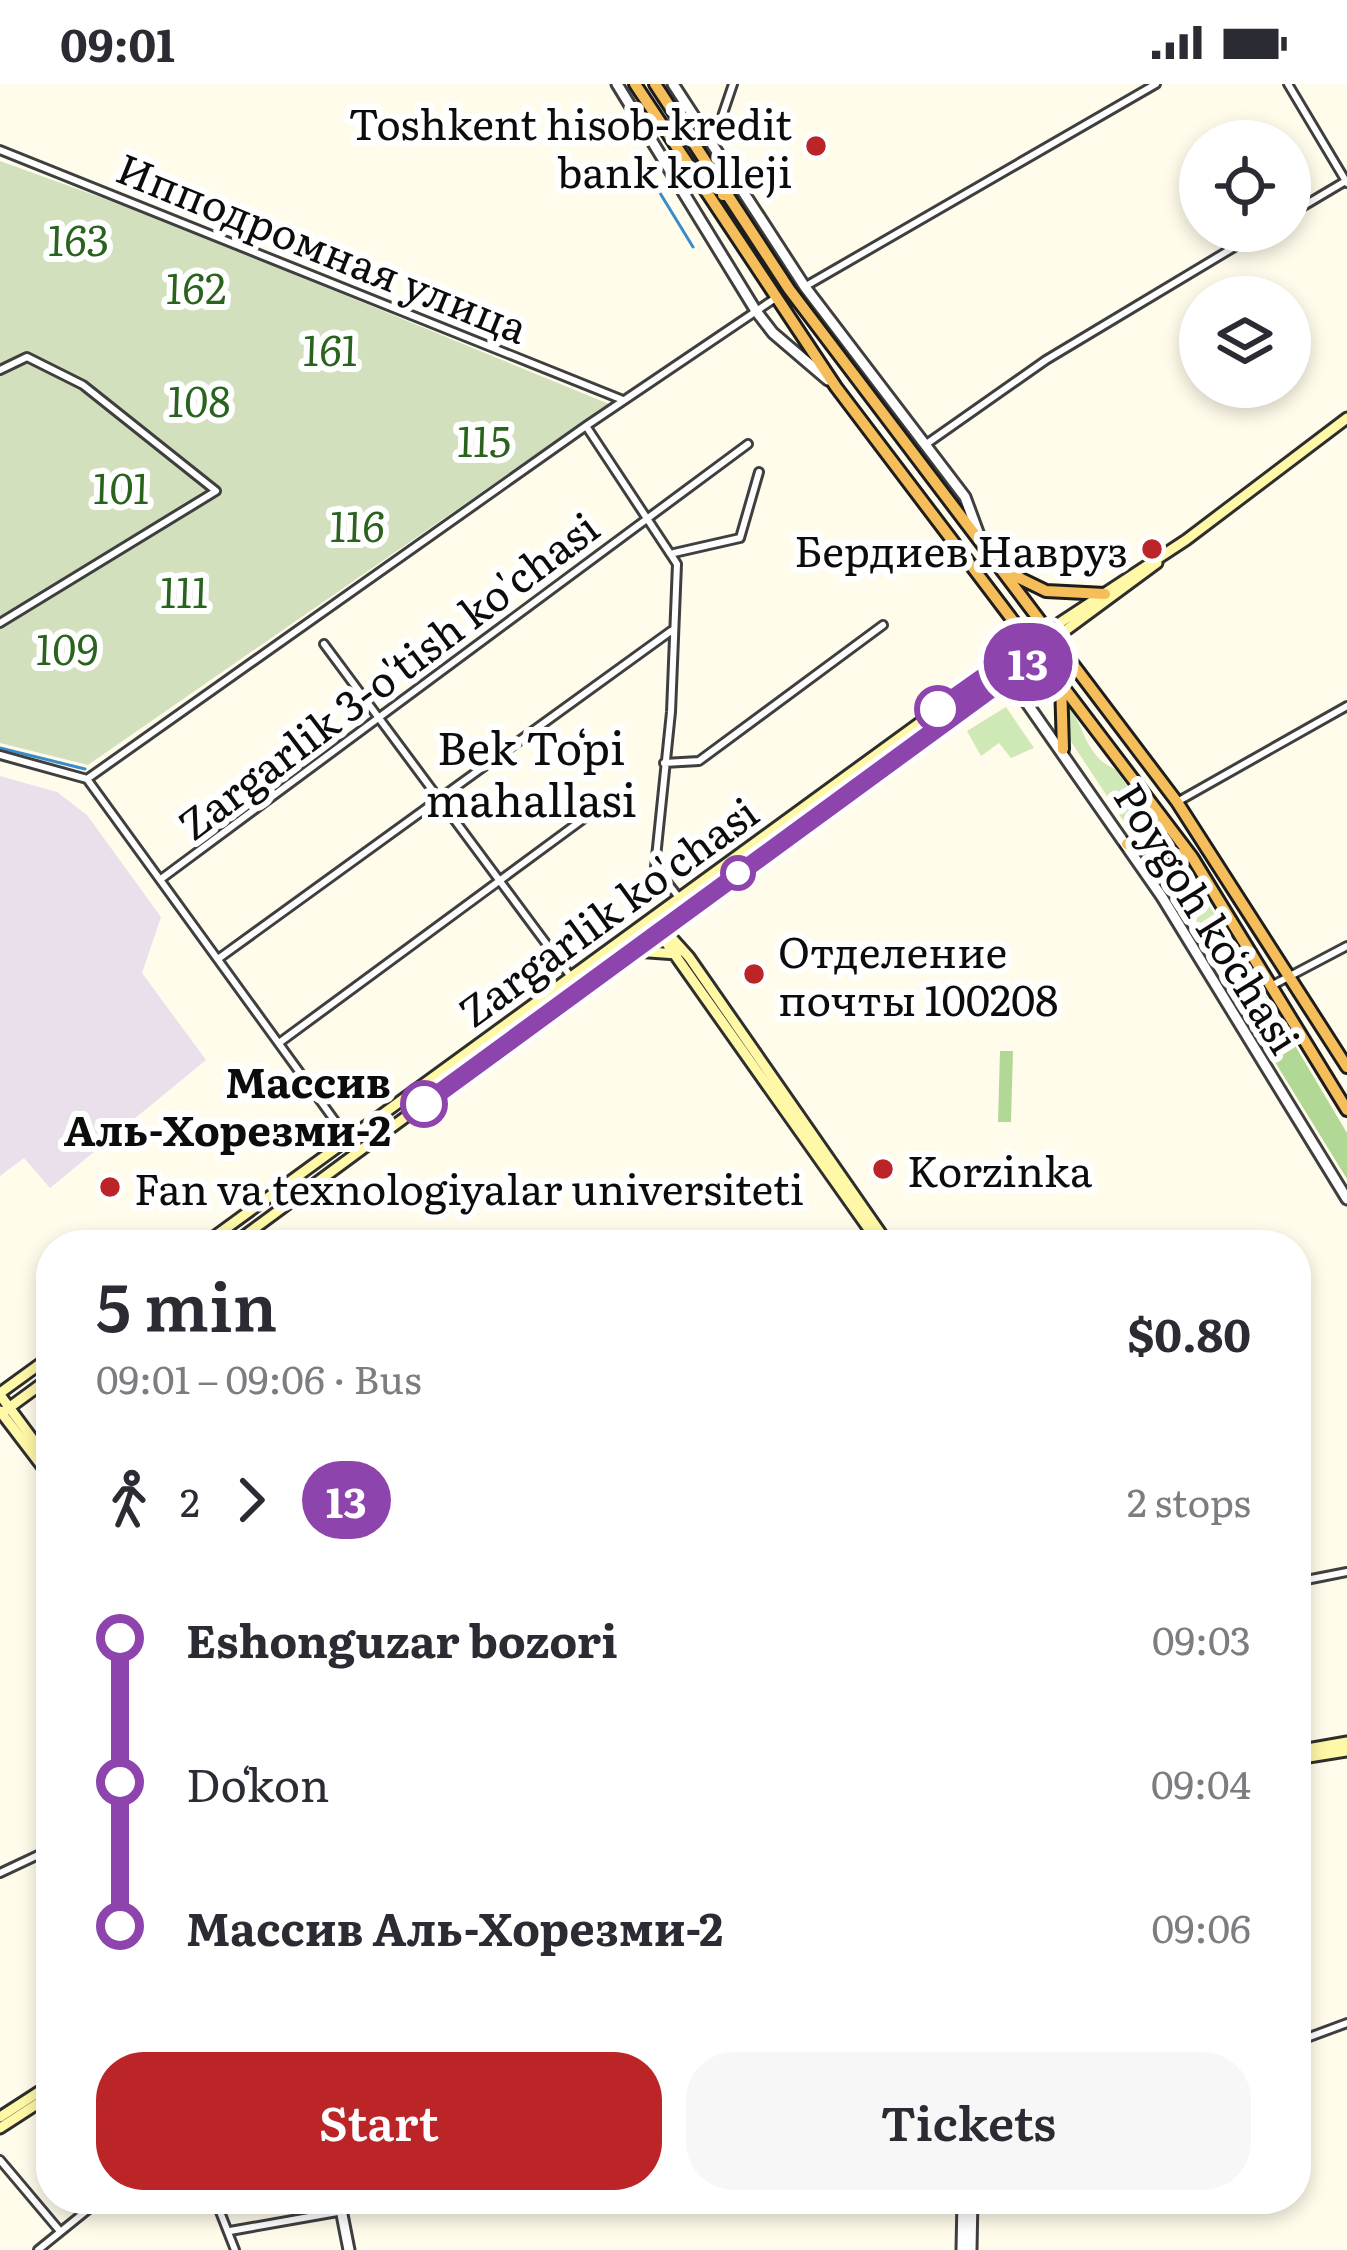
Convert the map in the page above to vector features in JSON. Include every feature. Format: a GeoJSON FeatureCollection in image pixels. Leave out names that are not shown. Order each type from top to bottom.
{"type":"FeatureCollection","features":[{"type":"Feature","properties":{"kind":"highway"},"geometry":{"type":"LineString","coordinates":[[635,84],[836,387],[1192,857],[1347,1110]]}},
{"type":"Feature","properties":{"kind":"highway"},"geometry":{"type":"LineString","coordinates":[[655,84],[723,195],[789,289],[1178,802],[1347,1066]]}},
{"type":"Feature","properties":{"kind":"highway"},"geometry":{"type":"LineString","coordinates":[[723,195],[728,174]]}},
{"type":"Feature","properties":{"kind":"highway"},"geometry":{"type":"LineString","coordinates":[[774,299],[789,289]]}},
{"type":"Feature","properties":{"kind":"highway"},"geometry":{"type":"LineString","coordinates":[[926,505],[941,492]]}},
{"type":"Feature","properties":{"kind":"highway"},"geometry":{"type":"LineString","coordinates":[[1002,570],[1046,591],[1105,594]]}},
{"type":"Feature","properties":{"kind":"highway"},"geometry":{"type":"LineString","coordinates":[[1060,678],[1063,749]]}},
{"type":"Feature","properties":{"kind":"highway"},"geometry":{"type":"LineString","coordinates":[[1127,844],[1192,857]]}},
{"type":"Feature","properties":{"kind":"main road"},"geometry":{"type":"LineString","coordinates":[[1054,635],[1347,418]]}},
{"type":"Feature","properties":{"kind":"main road"},"geometry":{"type":"LineString","coordinates":[[1054,635],[1165,555]]}},
{"type":"Feature","properties":{"kind":"main road","name":"Zargarlik ko'chasi"},"geometry":{"type":"LineString","coordinates":[[224,1230],[1032,641],[1054,635]]}},
{"type":"Feature","properties":{"kind":"main road","name":"Zargarlik ko'chasi"},"geometry":{"type":"LineString","coordinates":[[252,1230],[1041,652],[1054,635]]}},
{"type":"Feature","properties":{"kind":"main road"},"geometry":{"type":"LineString","coordinates":[[653,916],[874,1230]]}},
{"type":"Feature","properties":{"kind":"main road"},"geometry":{"type":"LineString","coordinates":[[662,929],[874,1230]]}},
{"type":"Feature","properties":{"kind":"main road"},"geometry":{"type":"LineString","coordinates":[[630,952],[676,954]]}},
{"type":"Feature","properties":{"kind":"main road"},"geometry":{"type":"LineString","coordinates":[[571,977],[580,989]]}},
{"type":"Feature","properties":{"kind":"main road"},"geometry":{"type":"LineString","coordinates":[[348,1139],[358,1152]]}},
{"type":"Feature","properties":{"kind":"main road"},"geometry":{"type":"LineString","coordinates":[[281,1188],[296,1198]]}},
{"type":"Feature","properties":{"kind":"main road"},"geometry":{"type":"LineString","coordinates":[[281,1188],[286,1205]]}},
{"type":"Feature","properties":{"kind":"main road"},"geometry":{"type":"LineString","coordinates":[[36,1367],[0,1394],[3,1412],[36,1457]]}},
{"type":"Feature","properties":{"kind":"main road"},"geometry":{"type":"LineString","coordinates":[[3,1412],[36,1388]]}},
{"type":"Feature","properties":{"kind":"main road"},"geometry":{"type":"LineString","coordinates":[[3,1412],[36,1448]]}},
{"type":"Feature","properties":{"kind":"main road"},"geometry":{"type":"LineString","coordinates":[[1311,1753],[1347,1747]]}},
{"type":"Feature","properties":{"kind":"main road"},"geometry":{"type":"LineString","coordinates":[[0,2117],[36,2094]]}},
{"type":"Feature","properties":{"kind":"main road"},"geometry":{"type":"LineString","coordinates":[[0,2128],[36,2105]]}},
{"type":"Feature","properties":{"kind":"street"},"geometry":{"type":"LineString","coordinates":[[617,84],[756,311],[773,333],[836,387]]}},
{"type":"Feature","properties":{"kind":"street"},"geometry":{"type":"LineString","coordinates":[[673,84],[805,287],[965,497],[983,546]]}},
{"type":"Feature","properties":{"kind":"street"},"geometry":{"type":"LineString","coordinates":[[711,149],[733,84]]}},
{"type":"Feature","properties":{"kind":"street"},"geometry":{"type":"LineString","coordinates":[[805,287],[1156,84]]}},
{"type":"Feature","properties":{"kind":"street"},"geometry":{"type":"LineString","coordinates":[[1288,84],[1346,182],[1311,202]]}},
{"type":"Feature","properties":{"kind":"street","name":"Ипподромная улица"},"geometry":{"type":"LineString","coordinates":[[0,150],[623,400]]}},
{"type":"Feature","properties":{"kind":"street"},"geometry":{"type":"LineString","coordinates":[[925,445],[1046,360],[1226,252]]}},
{"type":"Feature","properties":{"kind":"street"},"geometry":{"type":"LineString","coordinates":[[87,779],[623,400],[774,299]]}},
{"type":"Feature","properties":{"kind":"street"},"geometry":{"type":"LineString","coordinates":[[0,370],[27,357],[83,385],[216,491],[0,622]]}},
{"type":"Feature","properties":{"kind":"street"},"geometry":{"type":"LineString","coordinates":[[586,426],[674,553],[671,712],[655,867],[688,910]]}},
{"type":"Feature","properties":{"kind":"street","name":"Zargarlik 3-o'tish ko'chasi"},"geometry":{"type":"LineString","coordinates":[[161,879],[748,444]]}},
{"type":"Feature","properties":{"kind":"street"},"geometry":{"type":"LineString","coordinates":[[674,553],[740,538],[759,472]]}},
{"type":"Feature","properties":{"kind":"street"},"geometry":{"type":"LineString","coordinates":[[664,763],[699,761],[883,625]]}},
{"type":"Feature","properties":{"kind":"street"},"geometry":{"type":"LineString","coordinates":[[218,959],[671,631]]}},
{"type":"Feature","properties":{"kind":"street"},"geometry":{"type":"LineString","coordinates":[[324,644],[571,977]]}},
{"type":"Feature","properties":{"kind":"street","name":"Poygoh koʻchasi"},"geometry":{"type":"LineString","coordinates":[[1008,676],[1127,844],[1347,1199]]}},
{"type":"Feature","properties":{"kind":"street"},"geometry":{"type":"LineString","coordinates":[[1178,802],[1347,706]]}},
{"type":"Feature","properties":{"kind":"street"},"geometry":{"type":"LineString","coordinates":[[0,755],[87,779],[348,1139]]}},
{"type":"Feature","properties":{"kind":"street"},"geometry":{"type":"LineString","coordinates":[[279,1043],[609,800]]}},
{"type":"Feature","properties":{"kind":"street"},"geometry":{"type":"LineString","coordinates":[[1273,985],[1347,946]]}},
{"type":"Feature","properties":{"kind":"street"},"geometry":{"type":"LineString","coordinates":[[1311,1579],[1347,1572]]}},
{"type":"Feature","properties":{"kind":"street"},"geometry":{"type":"LineString","coordinates":[[0,1873],[36,1856]]}},
{"type":"Feature","properties":{"kind":"street"},"geometry":{"type":"LineString","coordinates":[[1311,2036],[1347,2023]]}},
{"type":"Feature","properties":{"kind":"street"},"geometry":{"type":"LineString","coordinates":[[0,2160],[36,2203]]}},
{"type":"Feature","properties":{"kind":"street"},"geometry":{"type":"LineString","coordinates":[[46,2214],[59,2230]]}},
{"type":"Feature","properties":{"kind":"street"},"geometry":{"type":"LineString","coordinates":[[38,2250],[81,2214]]}},
{"type":"Feature","properties":{"kind":"street"},"geometry":{"type":"LineString","coordinates":[[222,2214],[234,2250]]}},
{"type":"Feature","properties":{"kind":"street"},"geometry":{"type":"LineString","coordinates":[[230,2231],[331,2214]]}},
{"type":"Feature","properties":{"kind":"street"},"geometry":{"type":"LineString","coordinates":[[343,2214],[349,2250]]}},
{"type":"Feature","properties":{"kind":"street"},"geometry":{"type":"LineString","coordinates":[[966,2250],[967,2214]]}},
{"type":"Feature","properties":{"kind":"shaded area"},"geometry":{"type":"Polygon","coordinates":[[[0,776],[57,792],[87,815],[161,917],[142,973],[206,1060],[50,1188],[24,1158],[0,1176],[0,776]]]}},
{"type":"Feature","properties":{"kind":"green space"},"geometry":{"type":"Polygon","coordinates":[[[0,161],[155,217],[609,404],[88,765],[0,743],[0,161]]]}},
{"type":"Feature","properties":{"kind":"green space"},"geometry":{"type":"Polygon","coordinates":[[[1069,706],[1092,750],[1115,769],[1170,845],[1136,840],[1066,734],[1069,706]]]}},
{"type":"Feature","properties":{"kind":"green space"},"geometry":{"type":"Polygon","coordinates":[[[1006,707],[1034,748],[1011,758],[999,743],[981,756],[967,731],[1006,707]]]}},
{"type":"Feature","properties":{"kind":"green space"},"geometry":{"type":"Polygon","coordinates":[[[1145,852],[1180,859],[1265,995],[1255,1015],[1275,1062],[1145,852]]]}},
{"type":"Feature","properties":{"kind":"green space"},"geometry":{"type":"Polygon","coordinates":[[[1265,995],[1347,1133],[1347,1179],[1275,1062],[1255,1015],[1265,995]]]}},
{"type":"Feature","properties":{"kind":"green space"},"geometry":{"type":"Polygon","coordinates":[[[1000,1051],[1013,1051],[1011,1122],[998,1122],[1000,1051]]]}},
{"type":"Feature","properties":{"kind":"waterway"},"geometry":{"type":"LineString","coordinates":[[627,165],[652,180],[693,247]]}},
{"type":"Feature","properties":{"kind":"waterway"},"geometry":{"type":"LineString","coordinates":[[0,748],[85,769]]}},
{"type":"Feature","properties":{"kind":"bus line","name":"13"},"geometry":{"type":"LineString","coordinates":[[424,1104],[1058,640],[1050,630],[938,709]]}},
{"type":"Feature","properties":{"kind":"place","name":"Toshkent hisob-kredit bank kolleji"},"geometry":{"type":"Point","coordinates":[816,146]}},
{"type":"Feature","properties":{"kind":"place","name":"Бердиев Навруз"},"geometry":{"type":"Point","coordinates":[1152,549]}},
{"type":"Feature","properties":{"kind":"place","name":"Отделение почты 100208"},"geometry":{"type":"Point","coordinates":[754,974]}},
{"type":"Feature","properties":{"kind":"place","name":"Массив Аль-Хорезми-2"},"geometry":{"type":"Point","coordinates":[424,1104]}},
{"type":"Feature","properties":{"kind":"place","name":"Korzinka"},"geometry":{"type":"Point","coordinates":[883,1169]}},
{"type":"Feature","properties":{"kind":"place","name":"Fan va texnologiyalar universiteti"},"geometry":{"type":"Point","coordinates":[110,1187]}},
{"type":"Feature","properties":{"kind":"district","name":"Bek Toʻpi mahallasi"},"geometry":{"type":"Point","coordinates":[531,771]}},
{"type":"Feature","properties":{"kind":"park label","name":"163"},"geometry":{"type":"Point","coordinates":[78,238]}},
{"type":"Feature","properties":{"kind":"park label","name":"162"},"geometry":{"type":"Point","coordinates":[196,286]}},
{"type":"Feature","properties":{"kind":"park label","name":"161"},"geometry":{"type":"Point","coordinates":[330,348]}},
{"type":"Feature","properties":{"kind":"park label","name":"108"},"geometry":{"type":"Point","coordinates":[199,399]}},
{"type":"Feature","properties":{"kind":"park label","name":"115"},"geometry":{"type":"Point","coordinates":[484,439]}},
{"type":"Feature","properties":{"kind":"park label","name":"101"},"geometry":{"type":"Point","coordinates":[121,486]}},
{"type":"Feature","properties":{"kind":"park label","name":"116"},"geometry":{"type":"Point","coordinates":[357,524]}},
{"type":"Feature","properties":{"kind":"park label","name":"111"},"geometry":{"type":"Point","coordinates":[184,590]}},
{"type":"Feature","properties":{"kind":"park label","name":"109"},"geometry":{"type":"Point","coordinates":[67,647]}}]}
